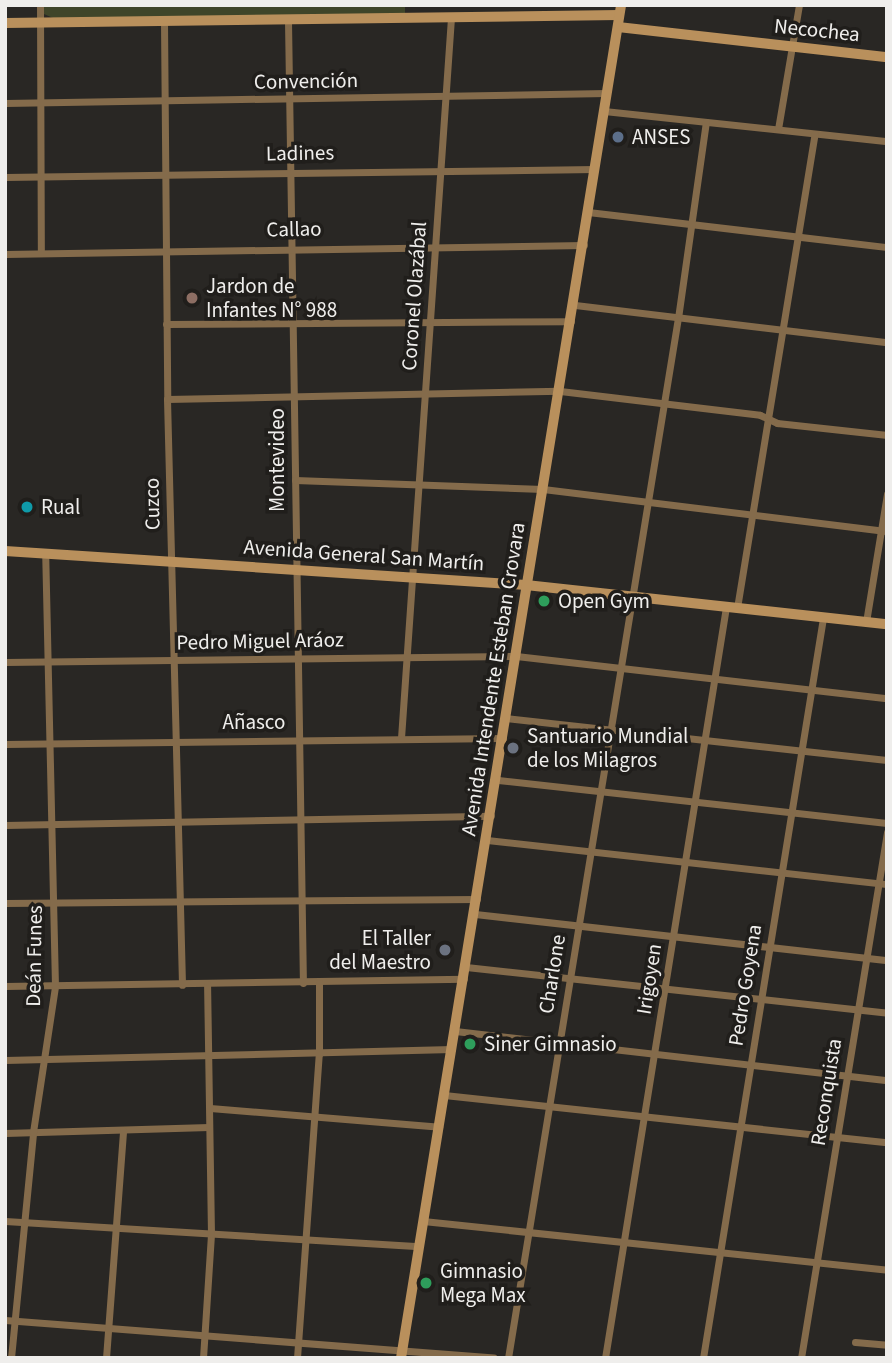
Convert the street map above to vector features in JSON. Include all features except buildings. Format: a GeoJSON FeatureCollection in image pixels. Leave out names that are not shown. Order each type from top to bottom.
{"type":"FeatureCollection","features":[{"type":"Feature","properties":{"kind":"main road"},"geometry":{"type":"LineString","coordinates":[[5,23],[288,21],[620,10]]}},
{"type":"Feature","properties":{"kind":"main road","name":"Avenida Intendente Esteban Crovara"},"geometry":{"type":"LineString","coordinates":[[401,1353],[498,780],[526,585],[575,305],[620,10]]}},
{"type":"Feature","properties":{"kind":"main road","name":"Necochea"},"geometry":{"type":"LineString","coordinates":[[618,27],[887,57]]}},
{"type":"Feature","properties":{"kind":"main road","name":"Avenida General San Martín"},"geometry":{"type":"LineString","coordinates":[[5,551],[526,585],[887,624]]}},
{"type":"Feature","properties":{"kind":"street"},"geometry":{"type":"LineString","coordinates":[[40,5],[41,251]]}},
{"type":"Feature","properties":{"kind":"street"},"geometry":{"type":"LineString","coordinates":[[778,129],[799,5]]}},
{"type":"Feature","properties":{"kind":"street","name":"Coronel Olazábal"},"geometry":{"type":"LineString","coordinates":[[401,738],[409,578],[431,320],[451,16]]}},
{"type":"Feature","properties":{"kind":"street","name":"Montevideo"},"geometry":{"type":"LineString","coordinates":[[288,21],[303,983]]}},
{"type":"Feature","properties":{"kind":"street","name":"Cuzco"},"geometry":{"type":"LineString","coordinates":[[164,22],[167,399],[181,985]]}},
{"type":"Feature","properties":{"kind":"street","name":"Convención"},"geometry":{"type":"LineString","coordinates":[[5,103],[607,93]]}},
{"type":"Feature","properties":{"kind":"street"},"geometry":{"type":"LineString","coordinates":[[604,111],[887,141]]}},
{"type":"Feature","properties":{"kind":"street","name":"Charlone"},"geometry":{"type":"LineString","coordinates":[[508,1358],[526,1231],[550,1105],[568,978],[678,318],[706,122]]}},
{"type":"Feature","properties":{"kind":"street"},"geometry":{"type":"LineString","coordinates":[[737,608],[785,330],[815,134]]}},
{"type":"Feature","properties":{"kind":"street","name":"Ladines"},"geometry":{"type":"LineString","coordinates":[[5,177],[290,170],[594,169]]}},
{"type":"Feature","properties":{"kind":"street"},"geometry":{"type":"LineString","coordinates":[[589,212],[887,247]]}},
{"type":"Feature","properties":{"kind":"street","name":"Callao"},"geometry":{"type":"LineString","coordinates":[[5,254],[166,248],[584,246]]}},
{"type":"Feature","properties":{"kind":"street"},"geometry":{"type":"LineString","coordinates":[[575,305],[887,342]]}},
{"type":"Feature","properties":{"kind":"street"},"geometry":{"type":"LineString","coordinates":[[166,324],[294,320],[571,321]]}},
{"type":"Feature","properties":{"kind":"street"},"geometry":{"type":"LineString","coordinates":[[167,399],[560,391],[664,402],[887,435]]}},
{"type":"Feature","properties":{"kind":"street"},"geometry":{"type":"LineString","coordinates":[[295,480],[543,489],[647,504],[754,514],[884,531]]}},
{"type":"Feature","properties":{"kind":"street"},"geometry":{"type":"LineString","coordinates":[[866,622],[884,531],[887,494]]}},
{"type":"Feature","properties":{"kind":"street","name":"Deán Funes"},"geometry":{"type":"LineString","coordinates":[[10,1358],[9,1320],[55,986],[45,553]]}},
{"type":"Feature","properties":{"kind":"street","name":"Irigoyen"},"geometry":{"type":"LineString","coordinates":[[605,1358],[726,607]]}},
{"type":"Feature","properties":{"kind":"street","name":"Pedro Goyena"},"geometry":{"type":"LineString","coordinates":[[703,1358],[823,618]]}},
{"type":"Feature","properties":{"kind":"street","name":"Pedro Miguel Aráoz"},"geometry":{"type":"LineString","coordinates":[[5,662],[516,656],[887,698]]}},
{"type":"Feature","properties":{"kind":"street"},"geometry":{"type":"LineString","coordinates":[[506,718],[887,760]]}},
{"type":"Feature","properties":{"kind":"street","name":"Añasco"},"geometry":{"type":"LineString","coordinates":[[5,744],[503,738]]}},
{"type":"Feature","properties":{"kind":"street"},"geometry":{"type":"LineString","coordinates":[[498,780],[887,823]]}},
{"type":"Feature","properties":{"kind":"street"},"geometry":{"type":"LineString","coordinates":[[5,825],[491,816]]}},
{"type":"Feature","properties":{"kind":"street","name":"Reconquista"},"geometry":{"type":"LineString","coordinates":[[801,1358],[856,1009],[883,883],[887,832]]}},
{"type":"Feature","properties":{"kind":"street"},"geometry":{"type":"LineString","coordinates":[[487,840],[883,883]]}},
{"type":"Feature","properties":{"kind":"street"},"geometry":{"type":"LineString","coordinates":[[5,903],[477,899]]}},
{"type":"Feature","properties":{"kind":"street"},"geometry":{"type":"LineString","coordinates":[[475,914],[887,960]]}},
{"type":"Feature","properties":{"kind":"street"},"geometry":{"type":"LineString","coordinates":[[466,967],[887,1013]]}},
{"type":"Feature","properties":{"kind":"street"},"geometry":{"type":"LineString","coordinates":[[5,986],[464,979]]}},
{"type":"Feature","properties":{"kind":"street"},"geometry":{"type":"LineString","coordinates":[[297,1358],[319,1054],[319,983]]}},
{"type":"Feature","properties":{"kind":"street"},"geometry":{"type":"LineString","coordinates":[[203,1358],[211,1234],[207,984]]}},
{"type":"Feature","properties":{"kind":"street"},"geometry":{"type":"LineString","coordinates":[[455,1031],[887,1080]]}},
{"type":"Feature","properties":{"kind":"street"},"geometry":{"type":"LineString","coordinates":[[5,1060],[452,1049]]}},
{"type":"Feature","properties":{"kind":"street"},"geometry":{"type":"LineString","coordinates":[[444,1095],[645,1114],[887,1142]]}},
{"type":"Feature","properties":{"kind":"street"},"geometry":{"type":"LineString","coordinates":[[209,1108],[439,1127]]}},
{"type":"Feature","properties":{"kind":"street"},"geometry":{"type":"LineString","coordinates":[[5,1133],[209,1127]]}},
{"type":"Feature","properties":{"kind":"street"},"geometry":{"type":"LineString","coordinates":[[106,1358],[123,1131]]}},
{"type":"Feature","properties":{"kind":"street"},"geometry":{"type":"LineString","coordinates":[[5,1221],[419,1246]]}},
{"type":"Feature","properties":{"kind":"street"},"geometry":{"type":"LineString","coordinates":[[422,1221],[887,1270]]}},
{"type":"Feature","properties":{"kind":"street"},"geometry":{"type":"LineString","coordinates":[[9,1320],[298,1340],[401,1353],[494,1358]]}},
{"type":"Feature","properties":{"kind":"street"},"geometry":{"type":"LineString","coordinates":[[855,1342],[887,1345]]}},
{"type":"Feature","properties":{"kind":"green space"},"geometry":{"type":"Polygon","coordinates":[[[42,5],[405,5],[405,14],[53,18],[44,14],[42,5]]]}},
{"type":"Feature","properties":{"kind":"place","name":"ANSES"},"geometry":{"type":"Point","coordinates":[618,137]}},
{"type":"Feature","properties":{"kind":"place","name":"Jardon de Infantes N° 988"},"geometry":{"type":"Point","coordinates":[192,298]}},
{"type":"Feature","properties":{"kind":"place","name":"Rual"},"geometry":{"type":"Point","coordinates":[27,507]}},
{"type":"Feature","properties":{"kind":"place","name":"Open Gym"},"geometry":{"type":"Point","coordinates":[544,601]}},
{"type":"Feature","properties":{"kind":"place","name":"Santuario Mundial de los Milagros"},"geometry":{"type":"Point","coordinates":[513,748]}},
{"type":"Feature","properties":{"kind":"place","name":"El Taller del Maestro"},"geometry":{"type":"Point","coordinates":[445,950]}},
{"type":"Feature","properties":{"kind":"place","name":"Siner Gimnasio"},"geometry":{"type":"Point","coordinates":[470,1044]}},
{"type":"Feature","properties":{"kind":"place","name":"Gimnasio Mega Max"},"geometry":{"type":"Point","coordinates":[426,1283]}}]}
